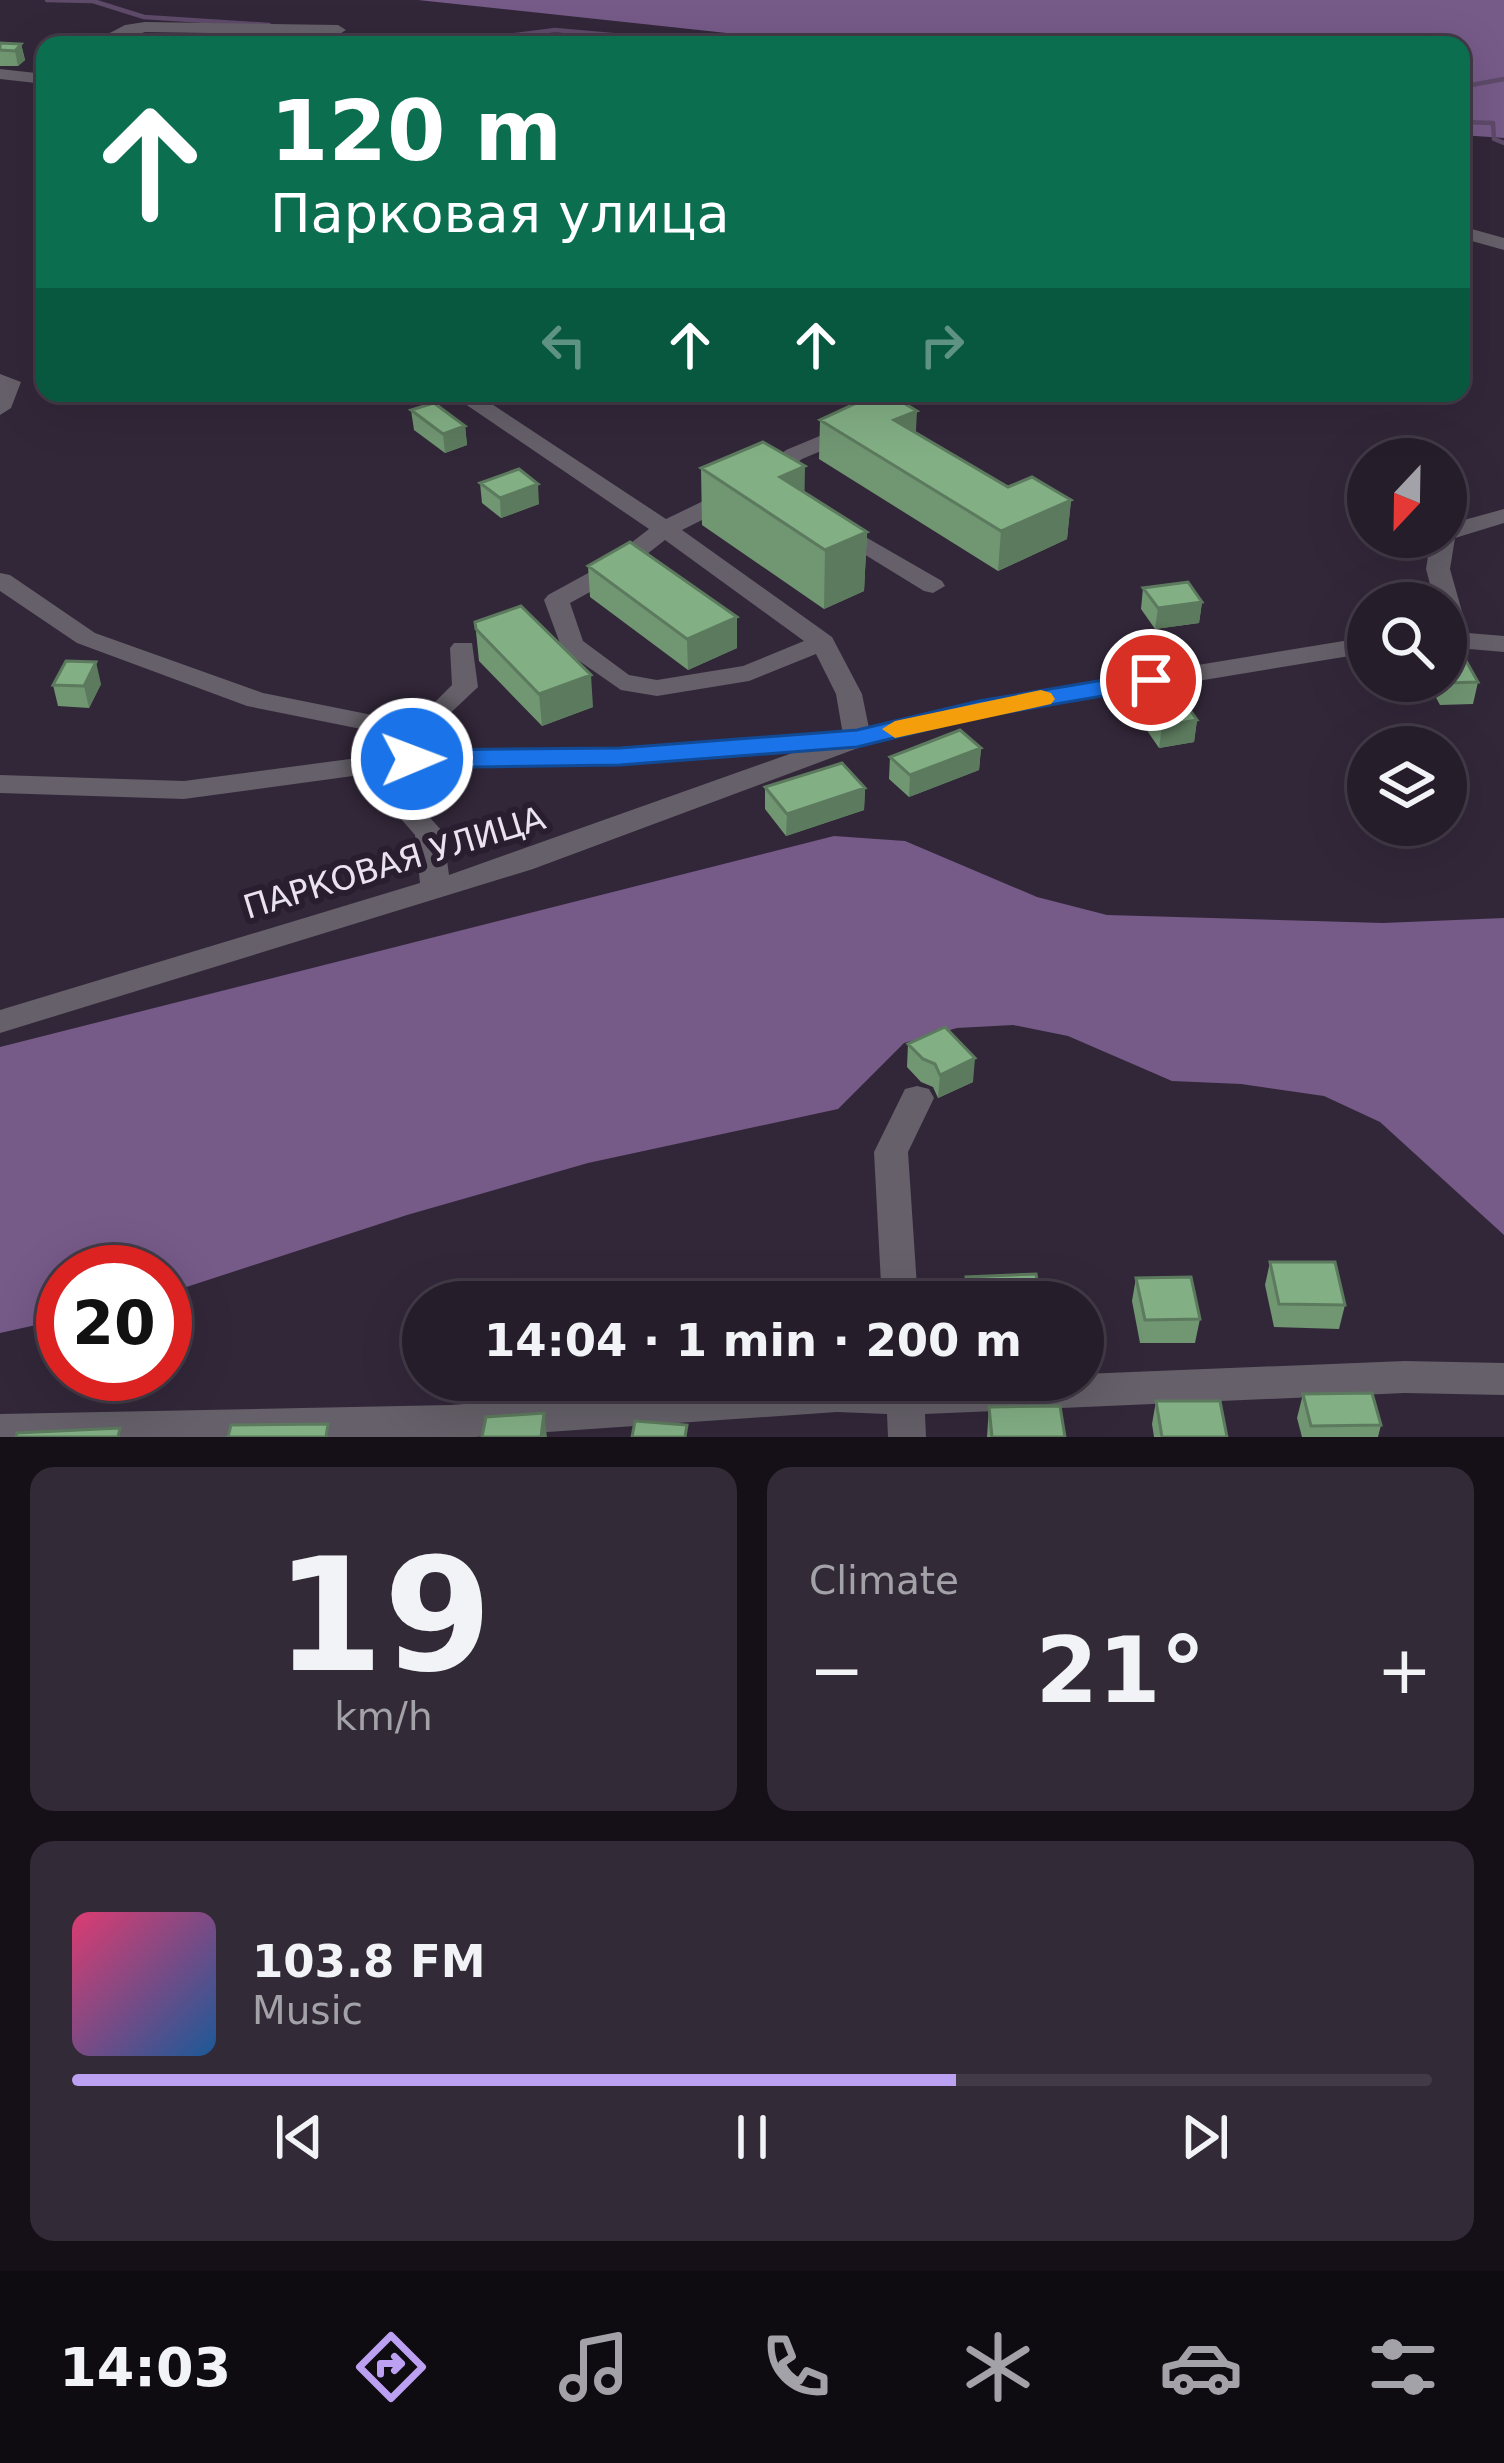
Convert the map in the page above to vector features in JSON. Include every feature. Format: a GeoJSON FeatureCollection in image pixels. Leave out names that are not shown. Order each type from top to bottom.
{"type":"FeatureCollection","features":[{"type":"Feature","properties":{"kind":"street"},"geometry":{"type":"LineString","coordinates":[[114,36],[146,27],[338,30]]}},
{"type":"Feature","properties":{"kind":"street"},"geometry":{"type":"LineString","coordinates":[[0,74],[36,78]]}},
{"type":"Feature","properties":{"kind":"street"},"geometry":{"type":"LineString","coordinates":[[1470,234],[1504,243]]}},
{"type":"Feature","properties":{"kind":"street"},"geometry":{"type":"LineString","coordinates":[[0,408],[10,382],[4,369]]}},
{"type":"Feature","properties":{"kind":"street"},"geometry":{"type":"LineString","coordinates":[[0,784],[184,790],[412,759],[620,757],[857,739],[849,694],[823,642],[478,402]]}},
{"type":"Feature","properties":{"kind":"street"},"geometry":{"type":"LineString","coordinates":[[823,642],[749,673],[657,688],[621,682],[571,644],[556,600],[610,572],[665,529],[771,487],[790,457],[866,424]]}},
{"type":"Feature","properties":{"kind":"street"},"geometry":{"type":"LineString","coordinates":[[818,516],[933,586]]}},
{"type":"Feature","properties":{"kind":"street"},"geometry":{"type":"LineString","coordinates":[[1467,528],[1504,516]]}},
{"type":"Feature","properties":{"kind":"street"},"geometry":{"type":"LineString","coordinates":[[1,580],[86,638],[256,700],[397,728],[412,759]]}},
{"type":"Feature","properties":{"kind":"street"},"geometry":{"type":"LineString","coordinates":[[1467,640],[1504,644]]}},
{"type":"Feature","properties":{"kind":"street"},"geometry":{"type":"LineString","coordinates":[[435,886],[429,832],[408,811],[412,759],[422,722],[465,686],[463,648]]}},
{"type":"Feature","properties":{"kind":"street","name":"ПАРКОВАЯ УЛИЦА"},"geometry":{"type":"LineString","coordinates":[[0,1022],[523,862],[857,739],[979,709],[1347,648]]}},
{"type":"Feature","properties":{"kind":"street"},"geometry":{"type":"LineString","coordinates":[[899,1281],[891,1152],[917,1098]]}},
{"type":"Feature","properties":{"kind":"street"},"geometry":{"type":"LineString","coordinates":[[0,1431],[104,1426],[255,1429],[837,1396],[906,1405],[1405,1377],[1504,1379]]}},
{"type":"Feature","properties":{"kind":"shaded area"},"geometry":{"type":"Polygon","coordinates":[[[418,0],[1504,0],[1504,138],[1470,136],[1470,36],[756,36],[418,0]]]}},
{"type":"Feature","properties":{"kind":"shaded area"},"geometry":{"type":"Polygon","coordinates":[[[834,836],[905,841],[1037,897],[1107,915],[1383,923],[1504,918],[1504,1235],[1380,1122],[1324,1096],[1241,1084],[1172,1081],[1068,1036],[1013,1025],[957,1028],[904,1043],[838,1109],[588,1163],[407,1215],[192,1285],[192,1245],[36,1245],[36,1325],[0,1333],[0,1047],[834,836]]]}},
{"type":"Feature","properties":{"kind":"building"},"geometry":{"type":"Polygon","coordinates":[[[0,43],[21,44],[15,51],[0,50],[0,43]]]}},
{"type":"Feature","properties":{"kind":"building"},"geometry":{"type":"Polygon","coordinates":[[[859,402],[902,402],[917,411],[894,420],[1008,487],[1032,477],[1071,500],[1001,531],[820,420],[859,402]]]}},
{"type":"Feature","properties":{"kind":"building"},"geometry":{"type":"Polygon","coordinates":[[[434,403],[465,426],[443,434],[411,410],[434,403]]]}},
{"type":"Feature","properties":{"kind":"building"},"geometry":{"type":"Polygon","coordinates":[[[763,442],[805,466],[780,477],[867,532],[825,550],[701,468],[763,442]]]}},
{"type":"Feature","properties":{"kind":"building"},"geometry":{"type":"Polygon","coordinates":[[[519,469],[538,484],[500,498],[480,483],[519,469]]]}},
{"type":"Feature","properties":{"kind":"building"},"geometry":{"type":"Polygon","coordinates":[[[630,542],[737,617],[687,639],[588,566],[630,542]]]}},
{"type":"Feature","properties":{"kind":"building"},"geometry":{"type":"Polygon","coordinates":[[[1188,582],[1202,602],[1158,608],[1143,588],[1188,582]]]}},
{"type":"Feature","properties":{"kind":"building"},"geometry":{"type":"Polygon","coordinates":[[[521,606],[591,675],[539,694],[476,629],[475,622],[521,606]]]}},
{"type":"Feature","properties":{"kind":"building"},"geometry":{"type":"Polygon","coordinates":[[[66,661],[96,662],[84,686],[53,685],[66,661]]]}},
{"type":"Feature","properties":{"kind":"building"},"geometry":{"type":"Polygon","coordinates":[[[1467,663],[1478,682],[1467,682],[1467,663]]]}},
{"type":"Feature","properties":{"kind":"building"},"geometry":{"type":"Polygon","coordinates":[[[1173,686],[1197,720],[1162,726],[1138,691],[1173,686]]]}},
{"type":"Feature","properties":{"kind":"building"},"geometry":{"type":"Polygon","coordinates":[[[960,730],[981,748],[910,775],[890,757],[960,730]]]}},
{"type":"Feature","properties":{"kind":"building"},"geometry":{"type":"Polygon","coordinates":[[[842,763],[865,788],[787,814],[765,787],[842,763]]]}},
{"type":"Feature","properties":{"kind":"building"},"geometry":{"type":"Polygon","coordinates":[[[945,1027],[975,1058],[940,1075],[935,1064],[908,1044],[945,1027]]]}},
{"type":"Feature","properties":{"kind":"building"},"geometry":{"type":"Polygon","coordinates":[[[1270,1262],[1335,1262],[1345,1305],[1279,1304],[1270,1262]]]}},
{"type":"Feature","properties":{"kind":"building"},"geometry":{"type":"Polygon","coordinates":[[[1036,1274],[1037,1281],[967,1281],[966,1277],[1036,1274]]]}},
{"type":"Feature","properties":{"kind":"building"},"geometry":{"type":"Polygon","coordinates":[[[1191,1277],[1200,1319],[1145,1320],[1136,1278],[1191,1277]]]}},
{"type":"Feature","properties":{"kind":"building"},"geometry":{"type":"Polygon","coordinates":[[[1372,1393],[1381,1425],[1311,1426],[1303,1394],[1372,1393]]]}},
{"type":"Feature","properties":{"kind":"building"},"geometry":{"type":"Polygon","coordinates":[[[1156,1401],[1220,1401],[1227,1437],[1162,1437],[1156,1401]]]}},
{"type":"Feature","properties":{"kind":"building"},"geometry":{"type":"Polygon","coordinates":[[[1060,1406],[1065,1437],[992,1437],[989,1407],[1060,1406]]]}},
{"type":"Feature","properties":{"kind":"building"},"geometry":{"type":"Polygon","coordinates":[[[544,1413],[541,1437],[482,1437],[486,1417],[544,1413]]]}},
{"type":"Feature","properties":{"kind":"building"},"geometry":{"type":"Polygon","coordinates":[[[635,1421],[687,1425],[685,1437],[632,1437],[635,1421]]]}},
{"type":"Feature","properties":{"kind":"building"},"geometry":{"type":"Polygon","coordinates":[[[328,1424],[326,1437],[228,1437],[231,1425],[328,1424]]]}},
{"type":"Feature","properties":{"kind":"building"},"geometry":{"type":"Polygon","coordinates":[[[120,1428],[118,1437],[16,1437],[17,1433],[120,1428]]]}},
{"type":"Feature","properties":{"kind":"waterway"},"geometry":{"type":"LineString","coordinates":[[47,0],[93,1],[144,17],[269,25]]}},
{"type":"Feature","properties":{"kind":"waterway"},"geometry":{"type":"LineString","coordinates":[[508,36],[555,30],[623,36]]}},
{"type":"Feature","properties":{"kind":"waterway"},"geometry":{"type":"LineString","coordinates":[[331,34],[339,36]]}},
{"type":"Feature","properties":{"kind":"waterway"},"geometry":{"type":"LineString","coordinates":[[1470,85],[1504,79]]}},
{"type":"Feature","properties":{"kind":"waterway"},"geometry":{"type":"LineString","coordinates":[[1470,122],[1493,123],[1494,139],[1504,143]]}},
{"type":"Feature","properties":{"kind":"slow traffic"},"geometry":{"type":"LineString","coordinates":[[895,729],[1041,699]]}},
{"type":"Feature","properties":{"kind":"route"},"geometry":{"type":"LineString","coordinates":[[412,759],[620,757],[857,739],[979,709],[1151,680]]}}]}
